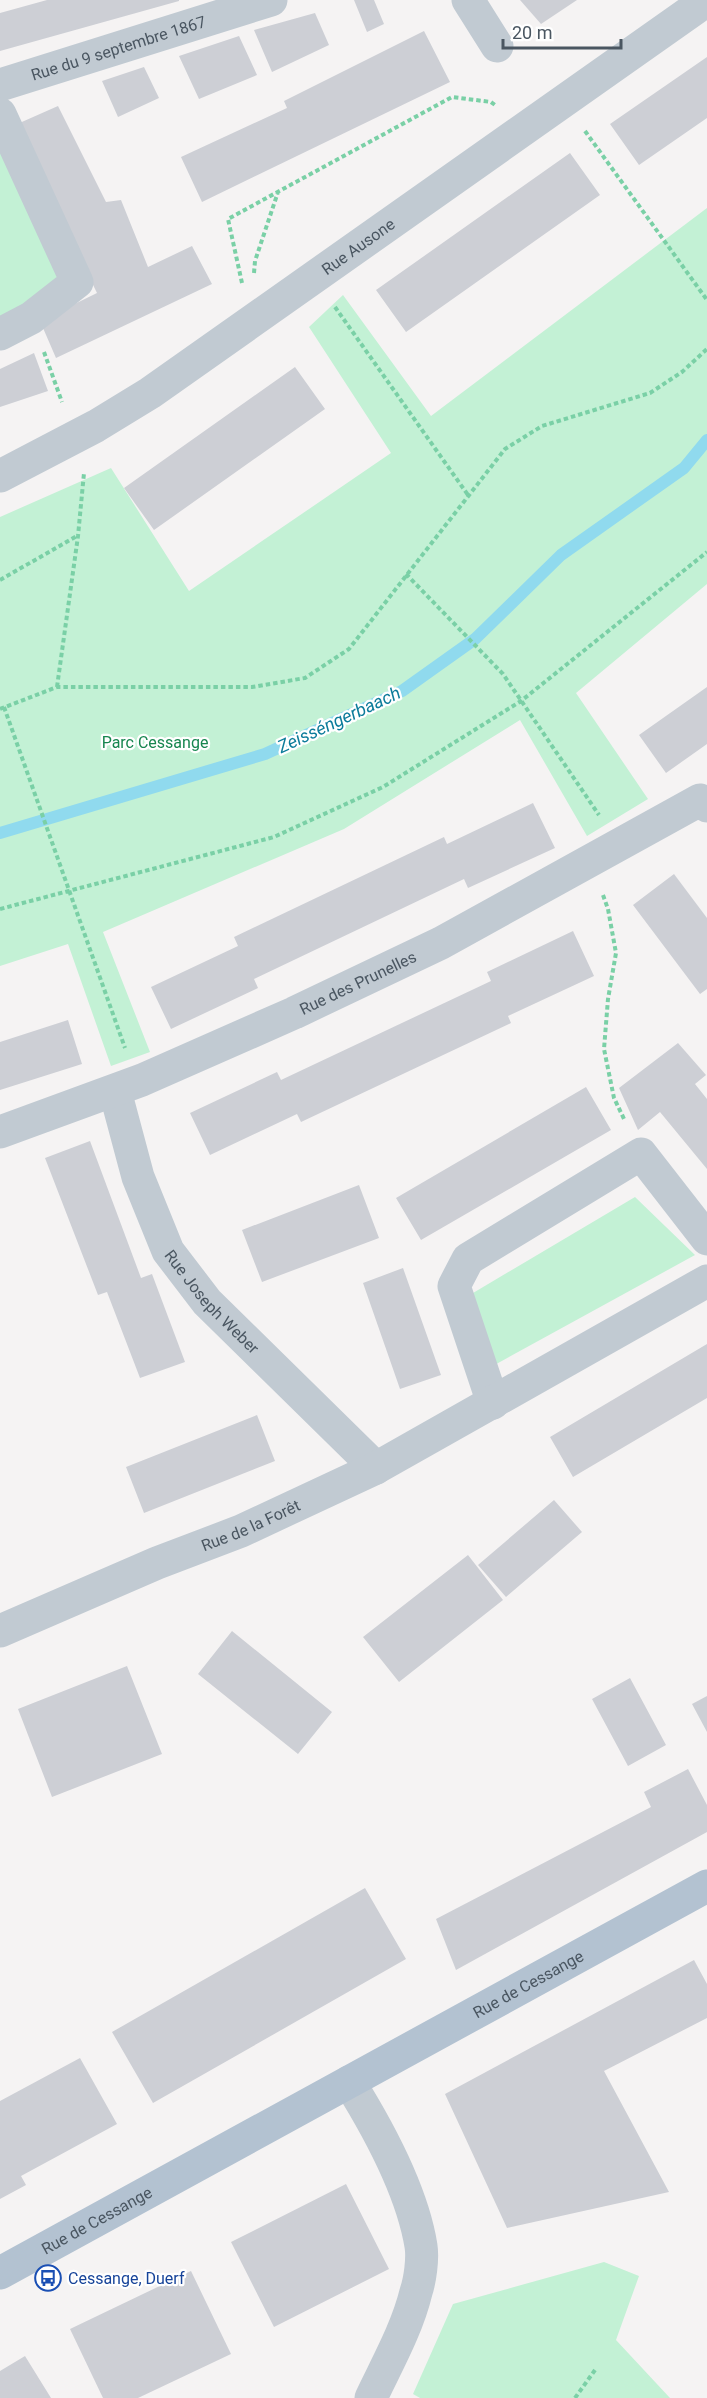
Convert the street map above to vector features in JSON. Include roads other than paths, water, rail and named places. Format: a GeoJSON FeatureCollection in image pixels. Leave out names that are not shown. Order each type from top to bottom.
{"type":"FeatureCollection","features":[{"type":"Feature","properties":{"kind":"main road","name":"Rue de Cessange"},"geometry":{"type":"LineString","coordinates":[[0,2272],[707,1886]]}},
{"type":"Feature","properties":{"kind":"street","name":"Rue du 9 septembre 1867"},"geometry":{"type":"LineString","coordinates":[[0,85],[271,0]]}},
{"type":"Feature","properties":{"kind":"street"},"geometry":{"type":"LineString","coordinates":[[468,0],[497,46]]}},
{"type":"Feature","properties":{"kind":"street","name":"Rue Ausone"},"geometry":{"type":"LineString","coordinates":[[0,476],[96,426],[150,393],[707,0]]}},
{"type":"Feature","properties":{"kind":"street"},"geometry":{"type":"LineString","coordinates":[[0,114],[77,282],[31,318],[0,334]]}},
{"type":"Feature","properties":{"kind":"street","name":"Rue des Prunelles"},"geometry":{"type":"LineString","coordinates":[[0,1132],[116,1091],[294,1013],[441,943],[704,800]]}},
{"type":"Feature","properties":{"kind":"street","name":"Rue Joseph Weber"},"geometry":{"type":"LineString","coordinates":[[116,1091],[138,1177],[168,1251],[207,1302],[376,1468]]}},
{"type":"Feature","properties":{"kind":"street"},"geometry":{"type":"LineString","coordinates":[[493,1403],[454,1286],[468,1259],[641,1154],[707,1239]]}},
{"type":"Feature","properties":{"kind":"street","name":"Rue de la Forêt"},"geometry":{"type":"LineString","coordinates":[[0,1631],[157,1563],[241,1531],[376,1468],[707,1281]]}},
{"type":"Feature","properties":{"kind":"street"},"geometry":{"type":"LineString","coordinates":[[349,2082],[387,2148],[414,2218],[422,2248],[417,2291],[405,2326],[371,2398]]}},
{"type":"Feature","properties":{"kind":"waterway","name":"Zeisséngerbaach"},"geometry":{"type":"LineString","coordinates":[[0,833],[265,754],[402,691],[475,639],[561,555],[684,468],[707,440]]}},
{"type":"Feature","properties":{"kind":"place","name":"Cessange, Duerf"},"geometry":{"type":"Point","coordinates":[48,2278]}},
{"type":"Feature","properties":{"kind":"park label","name":"Parc Cessange"},"geometry":{"type":"Point","coordinates":[155,742]}}]}
